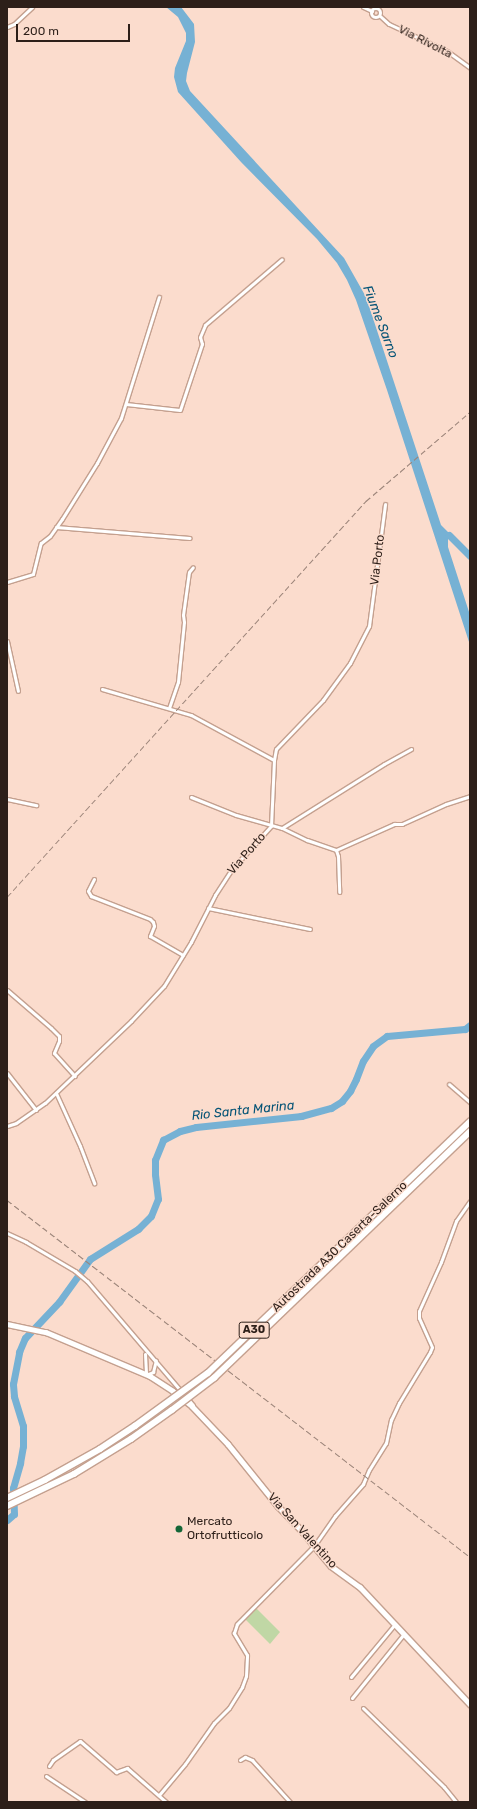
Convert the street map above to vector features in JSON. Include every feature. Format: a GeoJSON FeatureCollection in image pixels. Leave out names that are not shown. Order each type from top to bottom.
{"type":"FeatureCollection","features":[{"type":"Feature","properties":{"kind":"highway","name":"Autostrada A30 Caserta-Salerno"},"geometry":{"type":"LineString","coordinates":[[7,1498],[45,1480],[100,1449],[135,1426],[208,1373],[470,1122]]}},
{"type":"Feature","properties":{"kind":"highway","name":"Autostrada A30 Caserta-Salerno"},"geometry":{"type":"LineString","coordinates":[[7,1506],[74,1474],[125,1443],[208,1383],[233,1361],[470,1132]]}},
{"type":"Feature","properties":{"kind":"main road","name":"Via San Valentino"},"geometry":{"type":"LineString","coordinates":[[7,1324],[46,1332],[146,1375],[173,1391],[206,1421],[228,1444],[278,1506],[302,1531],[331,1566],[360,1587],[395,1624],[403,1635],[470,1704]]}},
{"type":"Feature","properties":{"kind":"street"},"geometry":{"type":"LineString","coordinates":[[7,27],[14,24],[32,7]]}},
{"type":"Feature","properties":{"kind":"street"},"geometry":{"type":"LineString","coordinates":[[362,7],[372,11],[376,9],[379,10],[383,7]]}},
{"type":"Feature","properties":{"kind":"street"},"geometry":{"type":"LineString","coordinates":[[372,11],[374,18],[380,16],[379,10]]}},
{"type":"Feature","properties":{"kind":"street","name":"Via Rivolta"},"geometry":{"type":"LineString","coordinates":[[380,16],[389,24],[447,51],[470,68]]}},
{"type":"Feature","properties":{"kind":"street"},"geometry":{"type":"LineString","coordinates":[[126,404],[180,410],[202,344],[200,337],[205,325],[282,260]]}},
{"type":"Feature","properties":{"kind":"street"},"geometry":{"type":"LineString","coordinates":[[7,582],[33,574],[41,543],[56,528],[97,463],[121,418],[158,297]]}},
{"type":"Feature","properties":{"kind":"street","name":"Via Porto"},"geometry":{"type":"LineString","coordinates":[[7,1126],[36,1110],[56,1093],[131,1022],[164,986],[232,869],[271,826],[274,760],[276,749],[323,700],[350,663],[370,626],[385,504]]}},
{"type":"Feature","properties":{"kind":"street"},"geometry":{"type":"LineString","coordinates":[[56,528],[190,538]]}},
{"type":"Feature","properties":{"kind":"street"},"geometry":{"type":"LineString","coordinates":[[170,708],[178,682],[184,622],[183,615],[189,572],[192,567]]}},
{"type":"Feature","properties":{"kind":"street"},"geometry":{"type":"LineString","coordinates":[[7,640],[18,691]]}},
{"type":"Feature","properties":{"kind":"street"},"geometry":{"type":"LineString","coordinates":[[102,689],[170,708],[198,718],[274,760]]}},
{"type":"Feature","properties":{"kind":"street"},"geometry":{"type":"LineString","coordinates":[[282,828],[384,764],[411,749]]}},
{"type":"Feature","properties":{"kind":"street"},"geometry":{"type":"LineString","coordinates":[[191,797],[236,815],[282,828],[306,840],[336,850],[394,824],[402,824],[446,804],[470,796]]}},
{"type":"Feature","properties":{"kind":"street"},"geometry":{"type":"LineString","coordinates":[[7,800],[36,805]]}},
{"type":"Feature","properties":{"kind":"street"},"geometry":{"type":"LineString","coordinates":[[336,850],[338,856],[339,892]]}},
{"type":"Feature","properties":{"kind":"street"},"geometry":{"type":"LineString","coordinates":[[94,879],[88,891],[91,896],[150,919],[154,926],[150,936],[183,955]]}},
{"type":"Feature","properties":{"kind":"street"},"geometry":{"type":"LineString","coordinates":[[208,908],[310,929]]}},
{"type":"Feature","properties":{"kind":"street"},"geometry":{"type":"LineString","coordinates":[[7,990],[59,1036],[59,1041],[54,1053],[75,1076]]}},
{"type":"Feature","properties":{"kind":"street"},"geometry":{"type":"LineString","coordinates":[[7,1073],[36,1110]]}},
{"type":"Feature","properties":{"kind":"street"},"geometry":{"type":"LineString","coordinates":[[449,1084],[470,1102]]}},
{"type":"Feature","properties":{"kind":"street"},"geometry":{"type":"LineString","coordinates":[[56,1093],[80,1146],[94,1183]]}},
{"type":"Feature","properties":{"kind":"street"},"geometry":{"type":"LineString","coordinates":[[158,1795],[185,1764],[214,1723],[229,1708],[242,1687],[246,1676],[247,1655],[234,1633],[237,1624],[314,1546],[335,1516],[363,1484],[368,1470],[386,1443],[391,1420],[399,1403],[432,1347],[419,1318],[419,1311],[456,1221],[470,1201]]}},
{"type":"Feature","properties":{"kind":"street","name":"Via San Valentino"},"geometry":{"type":"LineString","coordinates":[[7,1233],[26,1242],[83,1277],[156,1360],[206,1421]]}},
{"type":"Feature","properties":{"kind":"street"},"geometry":{"type":"LineString","coordinates":[[145,1354],[146,1375],[153,1372],[156,1360]]}},
{"type":"Feature","properties":{"kind":"street"},"geometry":{"type":"LineString","coordinates":[[351,1677],[395,1624]]}},
{"type":"Feature","properties":{"kind":"street"},"geometry":{"type":"LineString","coordinates":[[352,1698],[403,1635]]}},
{"type":"Feature","properties":{"kind":"street"},"geometry":{"type":"LineString","coordinates":[[363,1708],[444,1787],[456,1802]]}},
{"type":"Feature","properties":{"kind":"street"},"geometry":{"type":"LineString","coordinates":[[49,1766],[53,1760],[80,1741],[116,1772],[127,1768],[166,1802]]}},
{"type":"Feature","properties":{"kind":"street"},"geometry":{"type":"LineString","coordinates":[[240,1760],[244,1758],[252,1760],[290,1802]]}},
{"type":"Feature","properties":{"kind":"street"},"geometry":{"type":"LineString","coordinates":[[46,1776],[85,1802]]}},
{"type":"Feature","properties":{"kind":"green space"},"geometry":{"type":"Polygon","coordinates":[[[256,1608],[280,1632],[270,1644],[245,1619],[256,1608]]]}},
{"type":"Feature","properties":{"kind":"water","name":"Fiume Sarno"},"geometry":{"type":"Polygon","coordinates":[[[166,7],[181,7],[194,24],[195,42],[186,81],[190,91],[344,258],[366,297],[441,525],[456,540],[448,539],[448,547],[470,615],[470,645],[387,390],[356,300],[347,280],[337,263],[317,239],[241,162],[178,92],[174,77],[175,68],[186,41],[186,33],[178,17],[166,7]]]}},
{"type":"Feature","properties":{"kind":"waterway"},"geometry":{"type":"LineString","coordinates":[[449,535],[470,556]]}},
{"type":"Feature","properties":{"kind":"waterway","name":"Rio Santa Marina"},"geometry":{"type":"LineString","coordinates":[[7,1520],[14,1514],[13,1488],[23,1446],[23,1426],[14,1396],[13,1384],[19,1352],[25,1338],[59,1302],[90,1259],[138,1229],[151,1216],[158,1199],[155,1160],[163,1140],[180,1131],[196,1127],[301,1116],[331,1108],[342,1101],[350,1091],[363,1061],[373,1046],[387,1036],[465,1029],[470,1025]]}},
{"type":"Feature","properties":{"kind":"railway"},"geometry":{"type":"LineString","coordinates":[[7,897],[366,501],[470,412]]}},
{"type":"Feature","properties":{"kind":"railway"},"geometry":{"type":"LineString","coordinates":[[7,1200],[470,1557]]}},
{"type":"Feature","properties":{"kind":"place","name":"Mercato Ortofrutticolo"},"geometry":{"type":"Point","coordinates":[179,1529]}}]}
